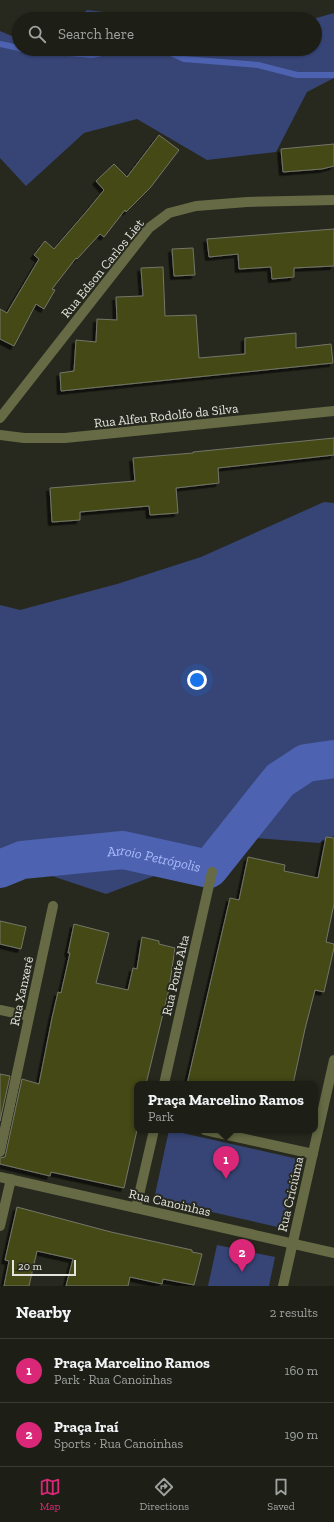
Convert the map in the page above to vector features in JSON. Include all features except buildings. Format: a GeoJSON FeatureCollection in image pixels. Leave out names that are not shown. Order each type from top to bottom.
{"type":"FeatureCollection","features":[{"type":"Feature","properties":{"kind":"street","name":"Rua Edson Carlos Liet"},"geometry":{"type":"LineString","coordinates":[[0,418],[149,228],[169,213],[196,206],[248,202],[334,200]]}},
{"type":"Feature","properties":{"kind":"street","name":"Rua Alfeu Rodolfo da Silva"},"geometry":{"type":"LineString","coordinates":[[0,435],[24,438],[65,438],[334,411]]}},
{"type":"Feature","properties":{"kind":"street","name":"Rua Ponte Alta"},"geometry":{"type":"LineString","coordinates":[[165,1081],[212,872]]}},
{"type":"Feature","properties":{"kind":"street","name":"Rua Xanxerê"},"geometry":{"type":"LineString","coordinates":[[0,1152],[53,906]]}},
{"type":"Feature","properties":{"kind":"street"},"geometry":{"type":"LineString","coordinates":[[0,1010],[29,1016]]}},
{"type":"Feature","properties":{"kind":"street","name":"Rua Criciúma"},"geometry":{"type":"LineString","coordinates":[[283,1286],[313,1154],[330,1094],[334,1060]]}},
{"type":"Feature","properties":{"kind":"street"},"geometry":{"type":"LineString","coordinates":[[136,1208],[153,1133]]}},
{"type":"Feature","properties":{"kind":"street"},"geometry":{"type":"LineString","coordinates":[[218,1133],[313,1154]]}},
{"type":"Feature","properties":{"kind":"street","name":"Rua Canoinhas"},"geometry":{"type":"LineString","coordinates":[[0,1177],[334,1252]]}},
{"type":"Feature","properties":{"kind":"street"},"geometry":{"type":"LineString","coordinates":[[0,1226],[10,1179]]}},
{"type":"Feature","properties":{"kind":"shaded area"},"geometry":{"type":"Polygon","coordinates":[[[87,10],[104,12],[85,12],[87,10]]]}},
{"type":"Feature","properties":{"kind":"shaded area"},"geometry":{"type":"Polygon","coordinates":[[[334,13],[334,78],[307,92],[276,152],[207,160],[137,119],[84,133],[26,186],[0,158],[0,31],[12,36],[12,56],[322,56],[322,16],[334,13]]]}},
{"type":"Feature","properties":{"kind":"shaded area"},"geometry":{"type":"Polygon","coordinates":[[[324,502],[334,503],[334,836],[319,843],[256,838],[106,894],[31,869],[0,883],[0,605],[20,610],[117,584],[201,557],[324,502]]]}},
{"type":"Feature","properties":{"kind":"shaded area"},"geometry":{"type":"Polygon","coordinates":[[[168,1133],[182,1133],[298,1159],[282,1228],[154,1199],[168,1133]]]}},
{"type":"Feature","properties":{"kind":"shaded area"},"geometry":{"type":"Polygon","coordinates":[[[217,1245],[275,1257],[269,1286],[208,1286],[217,1245]]]}},
{"type":"Feature","properties":{"kind":"waterway"},"geometry":{"type":"LineString","coordinates":[[0,44],[12,47]]}},
{"type":"Feature","properties":{"kind":"waterway"},"geometry":{"type":"LineString","coordinates":[[177,56],[184,59],[258,65],[297,75],[334,75]]}},
{"type":"Feature","properties":{"kind":"waterway","name":"Arroio Petrópolis"},"geometry":{"type":"LineString","coordinates":[[0,869],[22,860],[123,850],[209,869],[280,780],[306,763],[334,759]]}},
{"type":"Feature","properties":{"kind":"place","name":"Praça Marcelino Ramos"},"geometry":{"type":"Point","coordinates":[226,1179]}},
{"type":"Feature","properties":{"kind":"place","name":"Praça Iraí"},"geometry":{"type":"Point","coordinates":[242,1272]}}]}
